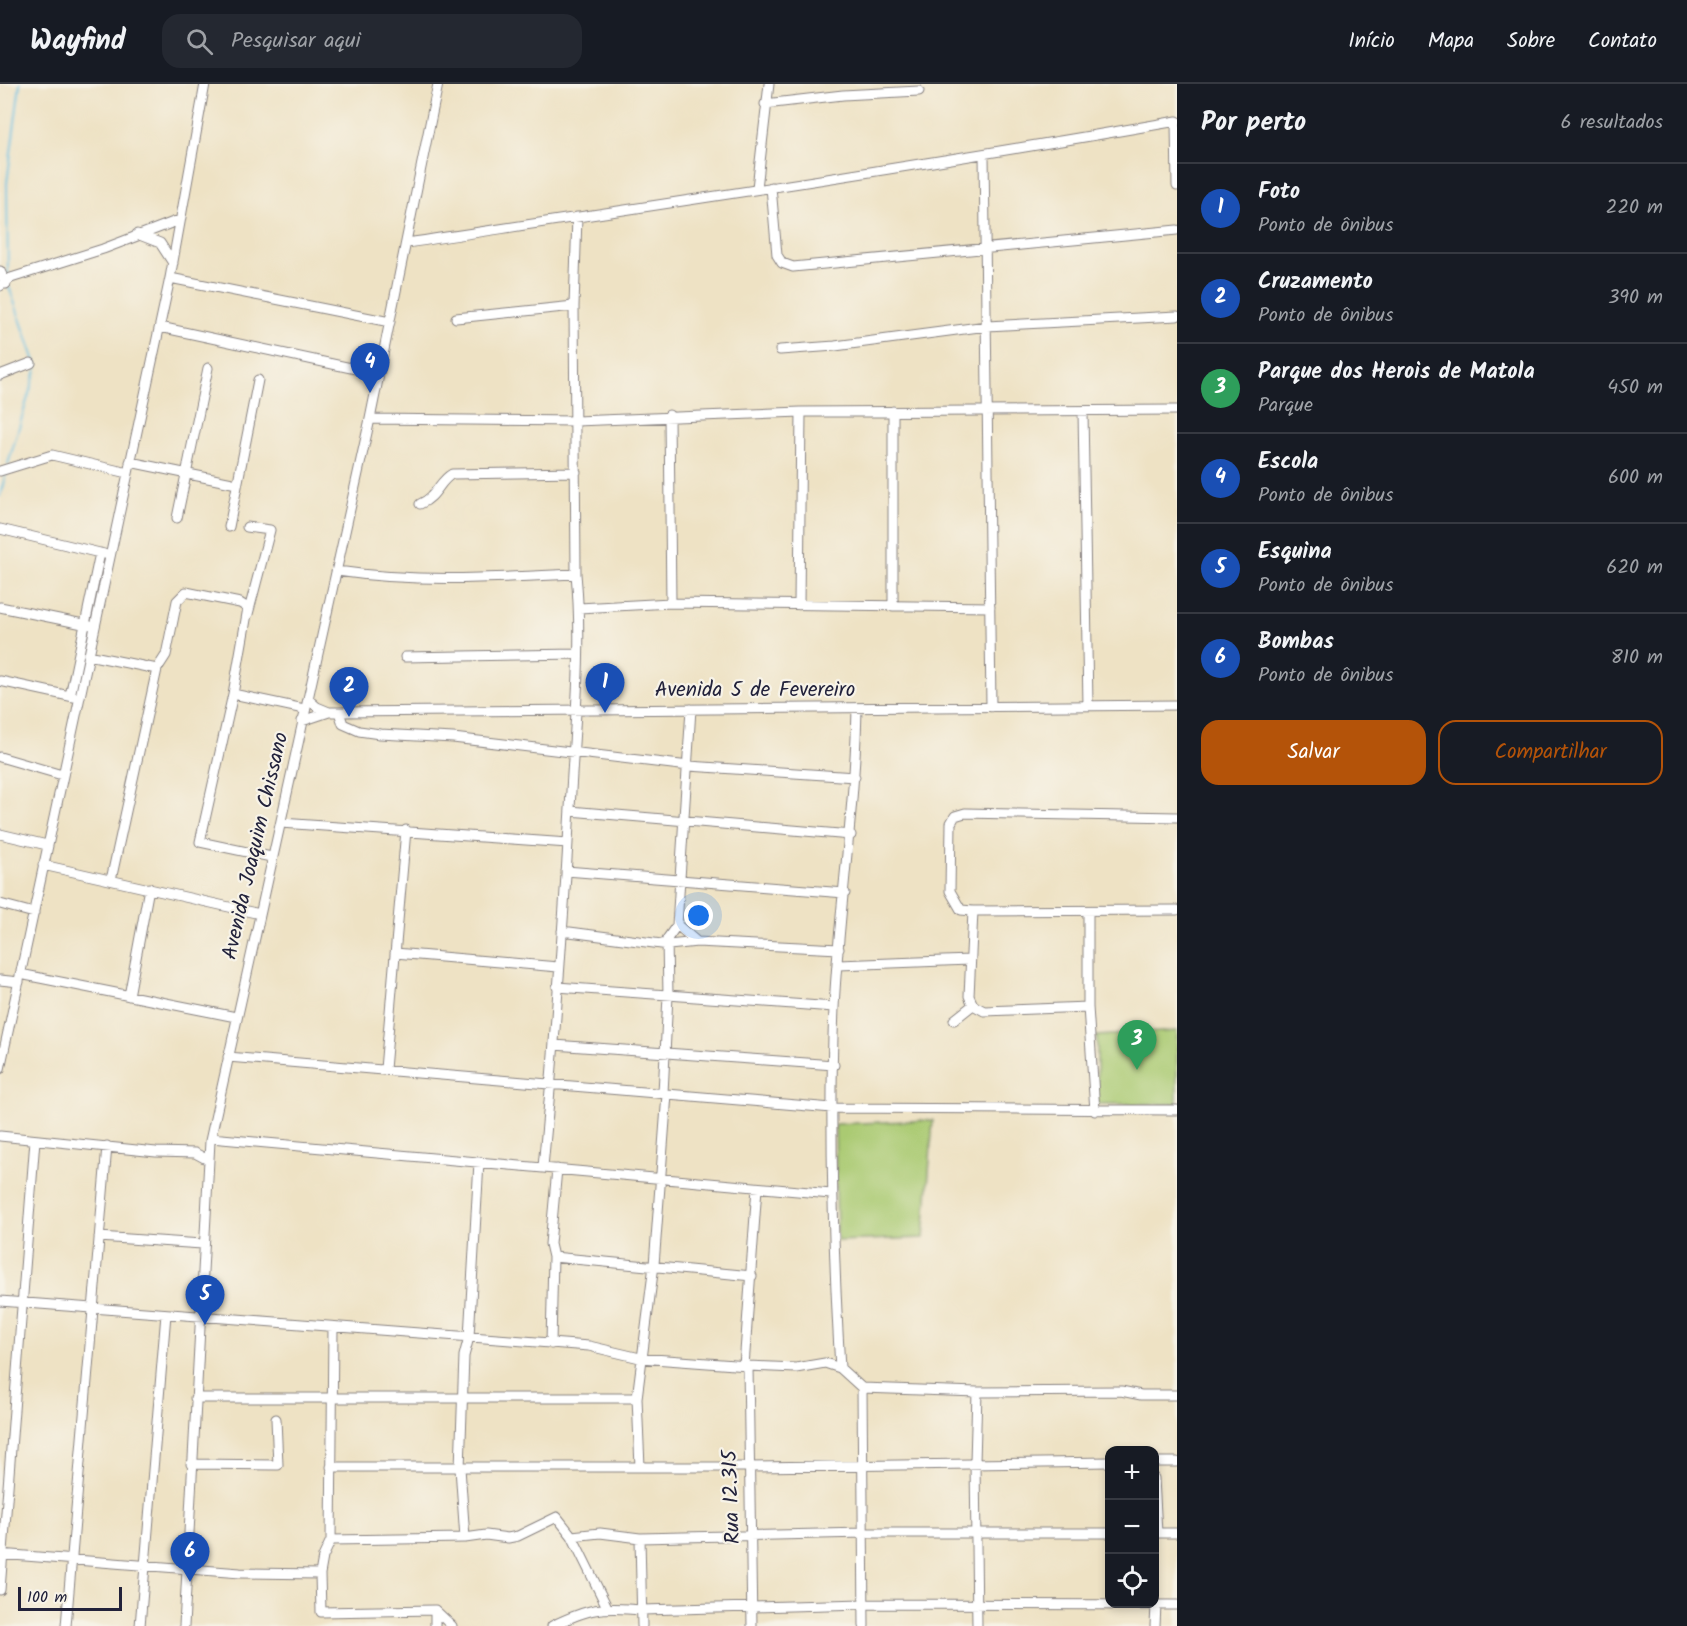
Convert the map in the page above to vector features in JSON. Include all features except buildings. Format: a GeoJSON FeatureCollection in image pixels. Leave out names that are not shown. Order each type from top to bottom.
{"type":"FeatureCollection","features":[{"type":"Feature","properties":{"kind":"street"},"geometry":{"type":"LineString","coordinates":[[69,696],[89,625],[104,554],[128,473],[173,263],[205,84]]}},
{"type":"Feature","properties":{"kind":"street","name":"Avenida Joaquim Chissano"},"geometry":{"type":"LineString","coordinates":[[184,1626],[202,1244],[210,1140],[370,419],[438,84]]}},
{"type":"Feature","properties":{"kind":"street"},"geometry":{"type":"LineString","coordinates":[[757,188],[769,84]]}},
{"type":"Feature","properties":{"kind":"street"},"geometry":{"type":"LineString","coordinates":[[765,104],[843,95],[919,92]]}},
{"type":"Feature","properties":{"kind":"street"},"geometry":{"type":"LineString","coordinates":[[407,243],[757,188],[842,178],[1177,122],[1177,186]]}},
{"type":"Feature","properties":{"kind":"street"},"geometry":{"type":"LineString","coordinates":[[984,154],[992,707]]}},
{"type":"Feature","properties":{"kind":"street"},"geometry":{"type":"LineString","coordinates":[[771,187],[777,255],[782,263],[793,267],[1177,230]]}},
{"type":"Feature","properties":{"kind":"street"},"geometry":{"type":"LineString","coordinates":[[543,1167],[552,1083],[577,709],[579,608],[576,574],[573,306],[577,217]]}},
{"type":"Feature","properties":{"kind":"street"},"geometry":{"type":"LineString","coordinates":[[0,271],[5,283],[179,220]]}},
{"type":"Feature","properties":{"kind":"street"},"geometry":{"type":"LineString","coordinates":[[136,234],[160,243],[173,263]]}},
{"type":"Feature","properties":{"kind":"street"},"geometry":{"type":"LineString","coordinates":[[170,278],[390,322]]}},
{"type":"Feature","properties":{"kind":"street"},"geometry":{"type":"LineString","coordinates":[[456,318],[573,306]]}},
{"type":"Feature","properties":{"kind":"street"},"geometry":{"type":"LineString","coordinates":[[780,350],[835,346],[987,326],[1177,316]]}},
{"type":"Feature","properties":{"kind":"street"},"geometry":{"type":"LineString","coordinates":[[160,327],[379,374]]}},
{"type":"Feature","properties":{"kind":"street"},"geometry":{"type":"LineString","coordinates":[[0,375],[31,363]]}},
{"type":"Feature","properties":{"kind":"street"},"geometry":{"type":"LineString","coordinates":[[177,518],[208,368]]}},
{"type":"Feature","properties":{"kind":"street"},"geometry":{"type":"LineString","coordinates":[[230,527],[258,380]]}},
{"type":"Feature","properties":{"kind":"street"},"geometry":{"type":"LineString","coordinates":[[370,419],[576,421],[669,415],[801,412],[1177,410]]}},
{"type":"Feature","properties":{"kind":"street"},"geometry":{"type":"LineString","coordinates":[[893,411],[893,606]]}},
{"type":"Feature","properties":{"kind":"street"},"geometry":{"type":"LineString","coordinates":[[1083,411],[1088,706]]}},
{"type":"Feature","properties":{"kind":"street"},"geometry":{"type":"LineString","coordinates":[[800,605],[801,412]]}},
{"type":"Feature","properties":{"kind":"street"},"geometry":{"type":"LineString","coordinates":[[669,415],[671,603]]}},
{"type":"Feature","properties":{"kind":"street"},"geometry":{"type":"LineString","coordinates":[[1,470],[52,455],[128,473]]}},
{"type":"Feature","properties":{"kind":"street"},"geometry":{"type":"LineString","coordinates":[[130,462],[237,484]]}},
{"type":"Feature","properties":{"kind":"street"},"geometry":{"type":"LineString","coordinates":[[420,504],[440,490],[445,478],[453,474],[576,472]]}},
{"type":"Feature","properties":{"kind":"street"},"geometry":{"type":"LineString","coordinates":[[247,527],[270,530],[248,617],[200,842],[271,858]]}},
{"type":"Feature","properties":{"kind":"street"},"geometry":{"type":"LineString","coordinates":[[0,529],[104,554]]}},
{"type":"Feature","properties":{"kind":"street"},"geometry":{"type":"LineString","coordinates":[[337,571],[405,579],[453,580],[576,574]]}},
{"type":"Feature","properties":{"kind":"street"},"geometry":{"type":"LineString","coordinates":[[111,880],[157,669],[166,655],[179,588],[252,601]]}},
{"type":"Feature","properties":{"kind":"street"},"geometry":{"type":"LineString","coordinates":[[177,601],[186,592],[240,603],[248,608],[248,617]]}},
{"type":"Feature","properties":{"kind":"street"},"geometry":{"type":"LineString","coordinates":[[579,608],[671,603],[990,607]]}},
{"type":"Feature","properties":{"kind":"street"},"geometry":{"type":"LineString","coordinates":[[0,607],[89,625]]}},
{"type":"Feature","properties":{"kind":"street"},"geometry":{"type":"LineString","coordinates":[[0,1069],[80,698],[88,655],[89,625]]}},
{"type":"Feature","properties":{"kind":"street"},"geometry":{"type":"LineString","coordinates":[[405,657],[578,654]]}},
{"type":"Feature","properties":{"kind":"street"},"geometry":{"type":"LineString","coordinates":[[88,655],[157,669]]}},
{"type":"Feature","properties":{"kind":"street"},"geometry":{"type":"LineString","coordinates":[[0,681],[80,698]]}},
{"type":"Feature","properties":{"kind":"street"},"geometry":{"type":"LineString","coordinates":[[233,694],[304,709]]}},
{"type":"Feature","properties":{"kind":"street"},"geometry":{"type":"LineString","coordinates":[[308,699],[317,707],[328,712]]}},
{"type":"Feature","properties":{"kind":"street","name":"Avenida 5 de Fevereiro"},"geometry":{"type":"LineString","coordinates":[[328,712],[1177,705]]}},
{"type":"Feature","properties":{"kind":"street"},"geometry":{"type":"LineString","coordinates":[[840,1368],[831,1194],[834,1007],[851,835],[858,708]]}},
{"type":"Feature","properties":{"kind":"street"},"geometry":{"type":"LineString","coordinates":[[640,1467],[637,1398],[640,1358],[654,1265],[665,1093],[669,934],[677,925],[682,880],[691,709]]}},
{"type":"Feature","properties":{"kind":"street"},"geometry":{"type":"LineString","coordinates":[[302,721],[328,712]]}},
{"type":"Feature","properties":{"kind":"street"},"geometry":{"type":"LineString","coordinates":[[341,712],[343,724],[359,731],[453,738],[689,766],[855,777]]}},
{"type":"Feature","properties":{"kind":"street"},"geometry":{"type":"LineString","coordinates":[[0,757],[62,775]]}},
{"type":"Feature","properties":{"kind":"street"},"geometry":{"type":"LineString","coordinates":[[570,811],[684,823],[851,835]]}},
{"type":"Feature","properties":{"kind":"street"},"geometry":{"type":"LineString","coordinates":[[1177,817],[965,813],[956,816],[951,823],[950,891],[961,910],[1088,912],[1177,910]]}},
{"type":"Feature","properties":{"kind":"street"},"geometry":{"type":"LineString","coordinates":[[281,823],[568,843]]}},
{"type":"Feature","properties":{"kind":"street"},"geometry":{"type":"LineString","coordinates":[[385,1068],[406,830]]}},
{"type":"Feature","properties":{"kind":"street"},"geometry":{"type":"LineString","coordinates":[[0,834],[47,845]]}},
{"type":"Feature","properties":{"kind":"street"},"geometry":{"type":"LineString","coordinates":[[43,865],[260,914]]}},
{"type":"Feature","properties":{"kind":"street"},"geometry":{"type":"LineString","coordinates":[[566,871],[845,893]]}},
{"type":"Feature","properties":{"kind":"street"},"geometry":{"type":"LineString","coordinates":[[129,996],[149,888]]}},
{"type":"Feature","properties":{"kind":"street"},"geometry":{"type":"LineString","coordinates":[[0,904],[34,913]]}},
{"type":"Feature","properties":{"kind":"street"},"geometry":{"type":"LineString","coordinates":[[973,911],[969,996],[973,1005],[984,1011],[1088,1007]]}},
{"type":"Feature","properties":{"kind":"street"},"geometry":{"type":"LineString","coordinates":[[1088,912],[1088,1007],[1095,1111]]}},
{"type":"Feature","properties":{"kind":"street"},"geometry":{"type":"LineString","coordinates":[[677,925],[697,942]]}},
{"type":"Feature","properties":{"kind":"street"},"geometry":{"type":"LineString","coordinates":[[562,931],[669,945],[697,942],[839,949]]}},
{"type":"Feature","properties":{"kind":"street"},"geometry":{"type":"LineString","coordinates":[[395,953],[558,967]]}},
{"type":"Feature","properties":{"kind":"street"},"geometry":{"type":"LineString","coordinates":[[839,965],[970,960]]}},
{"type":"Feature","properties":{"kind":"street"},"geometry":{"type":"LineString","coordinates":[[0,980],[20,978],[236,1017]]}},
{"type":"Feature","properties":{"kind":"street"},"geometry":{"type":"LineString","coordinates":[[557,987],[834,1007]]}},
{"type":"Feature","properties":{"kind":"street"},"geometry":{"type":"LineString","coordinates":[[954,1020],[973,1005]]}},
{"type":"Feature","properties":{"kind":"street"},"geometry":{"type":"LineString","coordinates":[[554,1045],[834,1065]]}},
{"type":"Feature","properties":{"kind":"street"},"geometry":{"type":"LineString","coordinates":[[228,1057],[385,1068],[832,1108],[1177,1110]]}},
{"type":"Feature","properties":{"kind":"street"},"geometry":{"type":"LineString","coordinates":[[0,1136],[195,1153],[208,1160]]}},
{"type":"Feature","properties":{"kind":"street"},"geometry":{"type":"LineString","coordinates":[[0,1590],[35,1140]]}},
{"type":"Feature","properties":{"kind":"street"},"geometry":{"type":"LineString","coordinates":[[146,1149],[196,1148],[210,1140],[543,1167],[660,1180],[831,1194]]}},
{"type":"Feature","properties":{"kind":"street"},"geometry":{"type":"LineString","coordinates":[[66,1626],[107,1146]]}},
{"type":"Feature","properties":{"kind":"street"},"geometry":{"type":"LineString","coordinates":[[465,1538],[460,1468],[464,1356],[469,1337],[479,1162]]}},
{"type":"Feature","properties":{"kind":"street"},"geometry":{"type":"LineString","coordinates":[[551,1344],[553,1257],[550,1244],[557,1169]]}},
{"type":"Feature","properties":{"kind":"street","name":"Rua 12.315"},"geometry":{"type":"LineString","coordinates":[[752,1626],[746,1366],[757,1188]]}},
{"type":"Feature","properties":{"kind":"street"},"geometry":{"type":"LineString","coordinates":[[99,1237],[202,1244]]}},
{"type":"Feature","properties":{"kind":"street"},"geometry":{"type":"LineString","coordinates":[[553,1257],[752,1276]]}},
{"type":"Feature","properties":{"kind":"street"},"geometry":{"type":"LineString","coordinates":[[0,1301],[589,1346],[640,1358],[795,1368],[825,1364],[840,1368],[862,1388],[977,1392],[1120,1391],[1141,1395],[1177,1395]]}},
{"type":"Feature","properties":{"kind":"street"},"geometry":{"type":"LineString","coordinates":[[140,1626],[166,1314]]}},
{"type":"Feature","properties":{"kind":"street"},"geometry":{"type":"LineString","coordinates":[[333,1328],[331,1540],[323,1557],[320,1574],[321,1612],[435,1610],[452,1626]]}},
{"type":"Feature","properties":{"kind":"street"},"geometry":{"type":"LineString","coordinates":[[862,1388],[864,1626]]}},
{"type":"Feature","properties":{"kind":"street"},"geometry":{"type":"LineString","coordinates":[[977,1392],[975,1462],[977,1626]]}},
{"type":"Feature","properties":{"kind":"street"},"geometry":{"type":"LineString","coordinates":[[195,1398],[637,1398]]}},
{"type":"Feature","properties":{"kind":"street"},"geometry":{"type":"LineString","coordinates":[[191,1464],[278,1465],[276,1419]]}},
{"type":"Feature","properties":{"kind":"street"},"geometry":{"type":"LineString","coordinates":[[331,1467],[748,1467],[975,1462],[1105,1462]]}},
{"type":"Feature","properties":{"kind":"street"},"geometry":{"type":"LineString","coordinates":[[1159,1462],[1177,1462]]}},
{"type":"Feature","properties":{"kind":"street"},"geometry":{"type":"LineString","coordinates":[[331,1540],[465,1538],[486,1535],[507,1538],[518,1536],[558,1517],[572,1536],[607,1606]]}},
{"type":"Feature","properties":{"kind":"street"},"geometry":{"type":"LineString","coordinates":[[572,1536],[600,1533],[640,1538],[864,1533],[1105,1533]]}},
{"type":"Feature","properties":{"kind":"street"},"geometry":{"type":"LineString","coordinates":[[1159,1533],[1177,1533]]}},
{"type":"Feature","properties":{"kind":"street"},"geometry":{"type":"LineString","coordinates":[[640,1538],[642,1626]]}},
{"type":"Feature","properties":{"kind":"street"},"geometry":{"type":"LineString","coordinates":[[2,1554],[240,1573],[320,1574]]}},
{"type":"Feature","properties":{"kind":"street"},"geometry":{"type":"LineString","coordinates":[[552,1626],[580,1612],[607,1606],[642,1610],[863,1604],[1105,1605]]}},
{"type":"Feature","properties":{"kind":"street"},"geometry":{"type":"LineString","coordinates":[[1159,1605],[1177,1605]]}},
{"type":"Feature","properties":{"kind":"street"},"geometry":{"type":"LineString","coordinates":[[1155,1626],[1156,1608]]}},
{"type":"Feature","properties":{"kind":"street"},"geometry":{"type":"LineString","coordinates":[[435,1610],[435,1626]]}},
{"type":"Feature","properties":{"kind":"green space"},"geometry":{"type":"Polygon","coordinates":[[[1177,1031],[1177,1104],[1097,1104],[1097,1036],[1177,1031]]]}},
{"type":"Feature","properties":{"kind":"green space"},"geometry":{"type":"Polygon","coordinates":[[[933,1120],[924,1238],[837,1241],[835,1124],[933,1120]]]}},
{"type":"Feature","properties":{"kind":"waterway"},"geometry":{"type":"LineString","coordinates":[[8,275],[7,183],[20,84]]}},
{"type":"Feature","properties":{"kind":"waterway"},"geometry":{"type":"LineString","coordinates":[[8,464],[37,367],[9,287]]}},
{"type":"Feature","properties":{"kind":"waterway"},"geometry":{"type":"LineString","coordinates":[[0,496],[6,473]]}},
{"type":"Feature","properties":{"kind":"place","name":"Escola"},"geometry":{"type":"Point","coordinates":[370,393]}},
{"type":"Feature","properties":{"kind":"place","name":"Foto"},"geometry":{"type":"Point","coordinates":[605,713]}},
{"type":"Feature","properties":{"kind":"place","name":"Cruzamento"},"geometry":{"type":"Point","coordinates":[349,717]}},
{"type":"Feature","properties":{"kind":"place","name":"Parque dos Herois de Matola"},"geometry":{"type":"Point","coordinates":[1137,1070]}},
{"type":"Feature","properties":{"kind":"place","name":"Esquina"},"geometry":{"type":"Point","coordinates":[205,1325]}},
{"type":"Feature","properties":{"kind":"place","name":"Bombas"},"geometry":{"type":"Point","coordinates":[190,1582]}}]}
